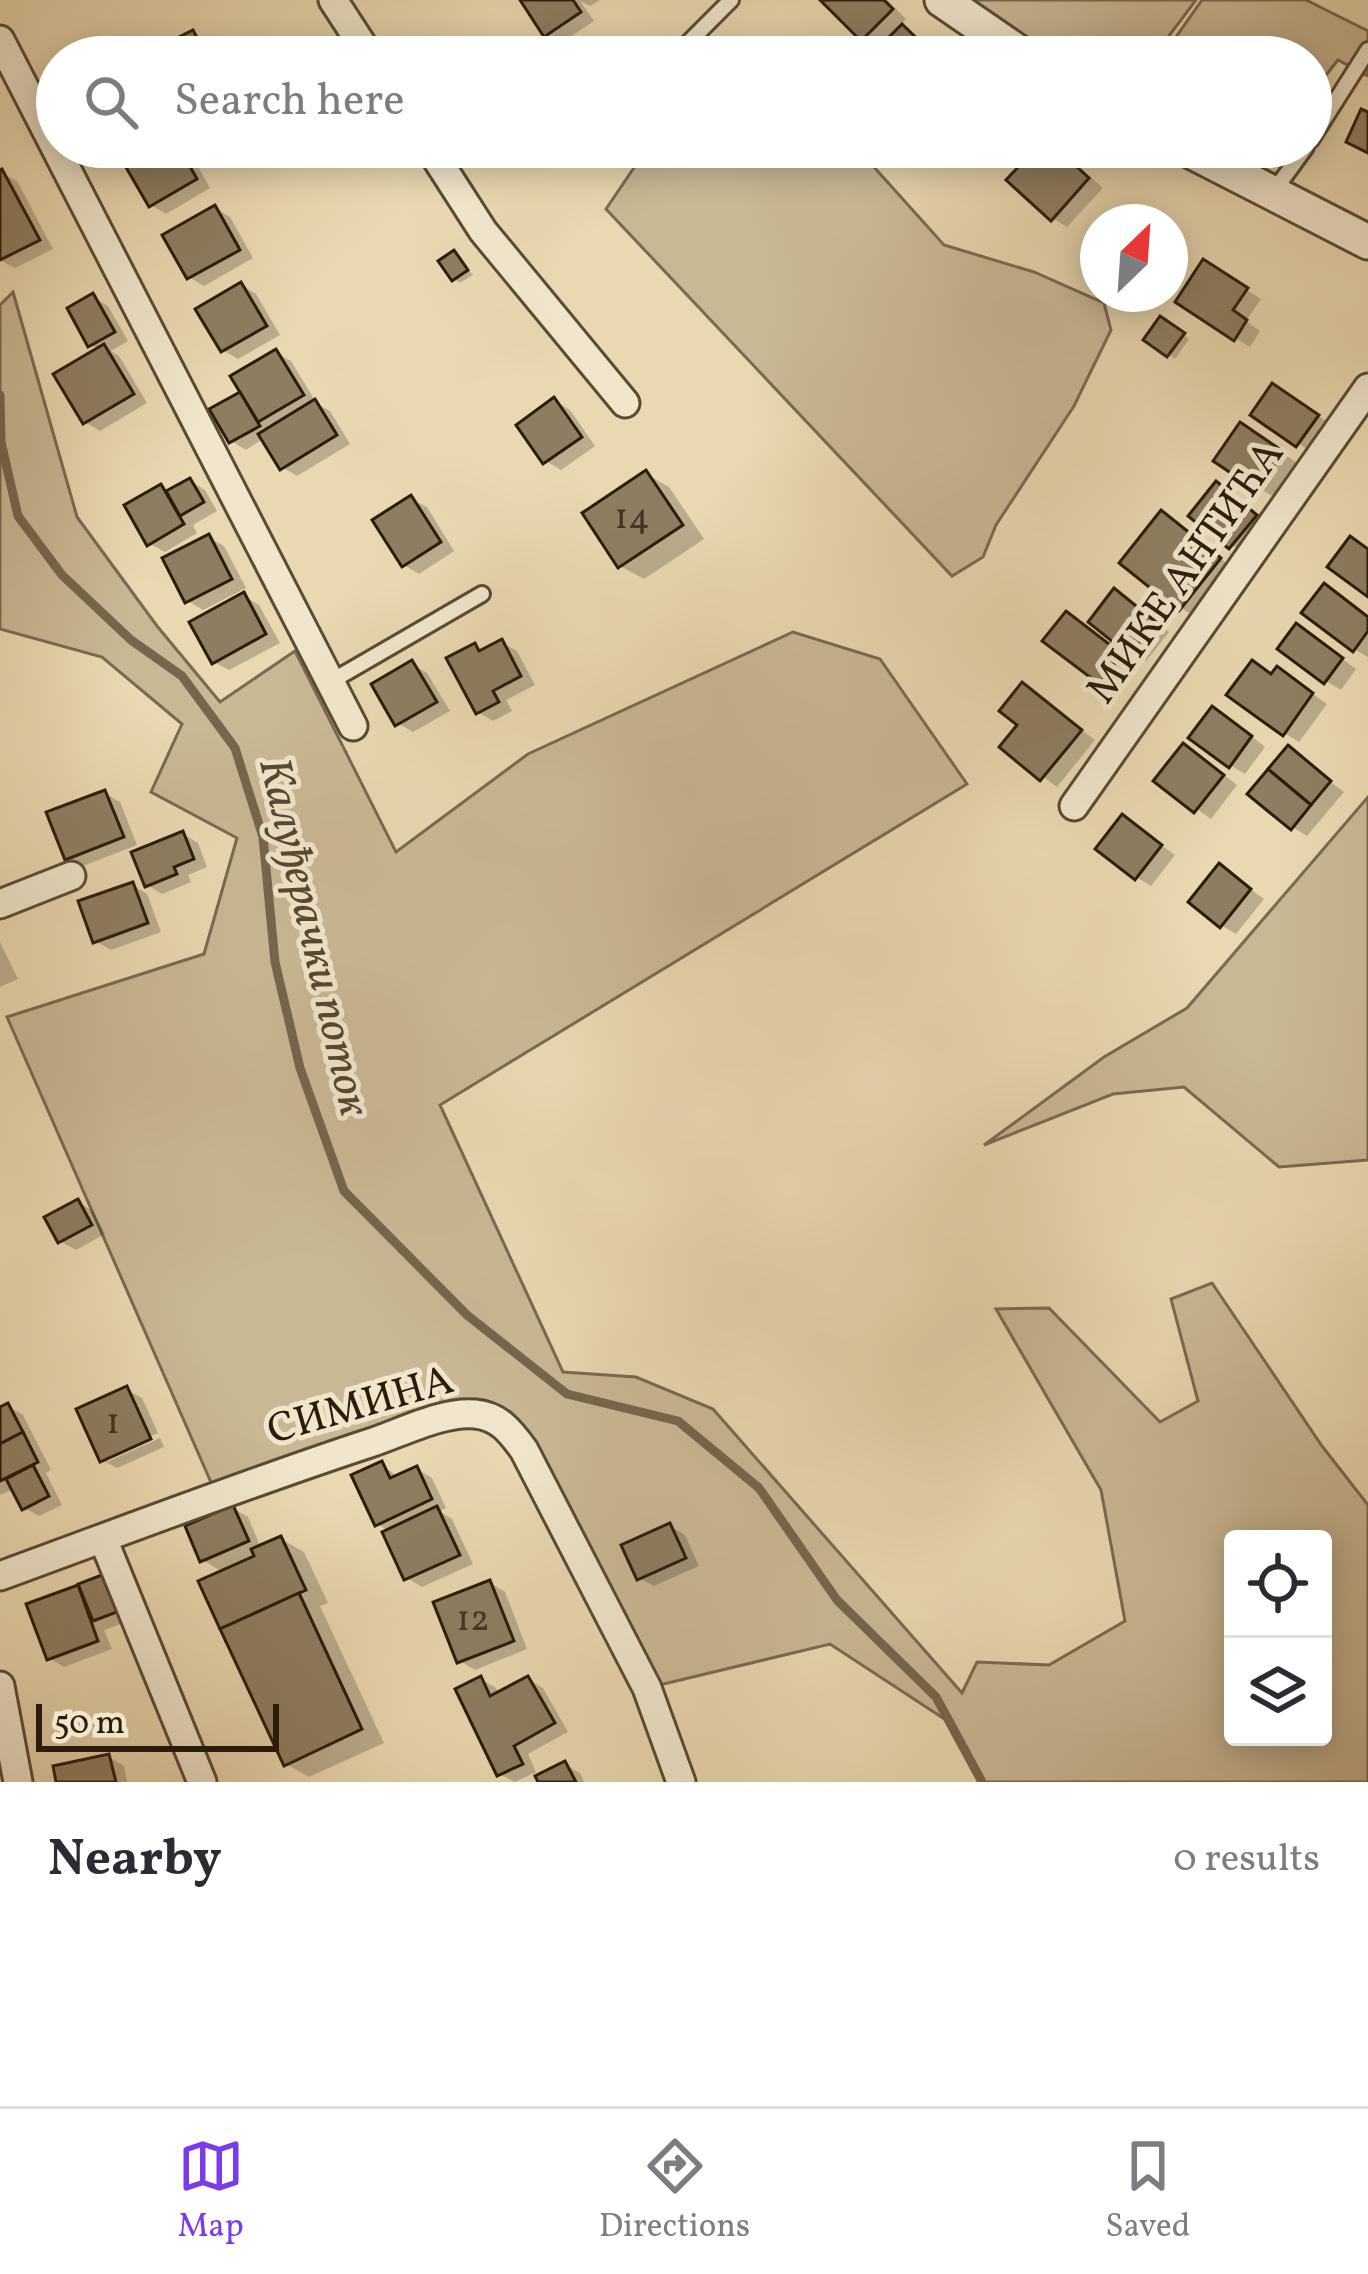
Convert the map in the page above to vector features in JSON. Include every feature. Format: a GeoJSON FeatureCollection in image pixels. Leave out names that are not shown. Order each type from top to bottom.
{"type":"FeatureCollection","features":[{"type":"Feature","properties":{"kind":"street"},"geometry":{"type":"LineString","coordinates":[[333,0],[356,36]]}},
{"type":"Feature","properties":{"kind":"street"},"geometry":{"type":"LineString","coordinates":[[942,0],[994,36]]}},
{"type":"Feature","properties":{"kind":"street"},"geometry":{"type":"LineString","coordinates":[[0,40],[36,110]]}},
{"type":"Feature","properties":{"kind":"street"},"geometry":{"type":"LineString","coordinates":[[66,168],[353,726]]}},
{"type":"Feature","properties":{"kind":"street"},"geometry":{"type":"LineString","coordinates":[[442,168],[483,232],[625,403]]}},
{"type":"Feature","properties":{"kind":"street"},"geometry":{"type":"LineString","coordinates":[[1222,168],[1368,242]]}},
{"type":"Feature","properties":{"kind":"street","name":"МИКЕ АНТИЋА"},"geometry":{"type":"LineString","coordinates":[[1074,806],[1368,388]]}},
{"type":"Feature","properties":{"kind":"street"},"geometry":{"type":"LineString","coordinates":[[0,904],[71,876]]}},
{"type":"Feature","properties":{"kind":"street","name":"СИМИНА"},"geometry":{"type":"LineString","coordinates":[[0,1576],[275,1474],[440,1420],[468,1413],[488,1415],[506,1427],[524,1450],[647,1688],[681,1782]]}},
{"type":"Feature","properties":{"kind":"street"},"geometry":{"type":"LineString","coordinates":[[103,1539],[202,1782]]}},
{"type":"Feature","properties":{"kind":"street"},"geometry":{"type":"LineString","coordinates":[[0,1686],[18,1782]]}},
{"type":"Feature","properties":{"kind":"lane"},"geometry":{"type":"LineString","coordinates":[[695,36],[731,0]]}},
{"type":"Feature","properties":{"kind":"lane"},"geometry":{"type":"LineString","coordinates":[[1332,107],[1368,50]]}},
{"type":"Feature","properties":{"kind":"lane"},"geometry":{"type":"LineString","coordinates":[[1271,195],[1291,168]]}},
{"type":"Feature","properties":{"kind":"lane"},"geometry":{"type":"LineString","coordinates":[[330,682],[482,594]]}},
{"type":"Feature","properties":{"kind":"shaded area"},"geometry":{"type":"Polygon","coordinates":[[[942,0],[1196,0],[1169,36],[994,36],[942,0]]]}},
{"type":"Feature","properties":{"kind":"shaded area"},"geometry":{"type":"Polygon","coordinates":[[[1202,0],[1306,0],[1368,31],[1368,76],[1338,60],[1332,68],[1332,36],[1177,36],[1202,0]]]}},
{"type":"Feature","properties":{"kind":"shaded area"},"geometry":{"type":"Polygon","coordinates":[[[634,168],[875,168],[944,245],[1034,272],[1080,292],[1080,312],[1106,312],[1111,330],[1074,406],[996,525],[983,557],[952,576],[606,209],[634,168]]]}},
{"type":"Feature","properties":{"kind":"shaded area"},"geometry":{"type":"Polygon","coordinates":[[[13,292],[77,517],[220,702],[295,651],[396,852],[528,754],[793,632],[880,659],[967,784],[440,1105],[563,1372],[636,1377],[713,1409],[962,1693],[977,1662],[1049,1665],[1125,1621],[1101,1490],[996,1309],[1049,1308],[1160,1422],[1198,1401],[1171,1299],[1212,1283],[1322,1446],[1368,1505],[1368,1782],[982,1782],[949,1722],[830,1644],[647,1688],[506,1427],[439,1420],[217,1496],[7,1017],[204,954],[237,838],[151,792],[182,724],[102,657],[0,629],[0,305],[13,292]]]}},
{"type":"Feature","properties":{"kind":"shaded area"},"geometry":{"type":"Polygon","coordinates":[[[1368,797],[1368,1160],[1279,1167],[1184,1087],[1113,1094],[984,1145],[1104,1057],[1187,1008],[1368,797]]]}},
{"type":"Feature","properties":{"kind":"building"},"geometry":{"type":"Polygon","coordinates":[[[520,0],[573,0],[581,12],[543,36],[520,0]]]}},
{"type":"Feature","properties":{"kind":"building"},"geometry":{"type":"Polygon","coordinates":[[[820,0],[884,0],[893,9],[866,36],[856,36],[820,0]]]}},
{"type":"Feature","properties":{"kind":"building"},"geometry":{"type":"Polygon","coordinates":[[[902,24],[914,36],[890,36],[902,24]]]}},
{"type":"Feature","properties":{"kind":"building"},"geometry":{"type":"Polygon","coordinates":[[[1361,109],[1368,112],[1368,153],[1346,142],[1361,109]]]}},
{"type":"Feature","properties":{"kind":"building"},"geometry":{"type":"Polygon","coordinates":[[[126,168],[191,168],[197,179],[149,207],[126,168]]]}},
{"type":"Feature","properties":{"kind":"building"},"geometry":{"type":"Polygon","coordinates":[[[1017,168],[1078,168],[1089,178],[1051,221],[1006,180],[1017,168]]]}},
{"type":"Feature","properties":{"kind":"building"},"geometry":{"type":"Polygon","coordinates":[[[0,170],[40,240],[0,260],[0,170]]]}},
{"type":"Feature","properties":{"kind":"building"},"geometry":{"type":"Polygon","coordinates":[[[215,205],[240,250],[187,279],[162,235],[215,205]]]}},
{"type":"Feature","properties":{"kind":"building"},"geometry":{"type":"Polygon","coordinates":[[[454,250],[468,270],[452,281],[438,261],[454,250]]]}},
{"type":"Feature","properties":{"kind":"building"},"geometry":{"type":"Polygon","coordinates":[[[1203,259],[1248,288],[1233,310],[1247,320],[1234,341],[1188,311],[1188,282],[1203,259]]]}},
{"type":"Feature","properties":{"kind":"building"},"geometry":{"type":"Polygon","coordinates":[[[241,282],[267,326],[221,352],[195,309],[241,282]]]}},
{"type":"Feature","properties":{"kind":"building"},"geometry":{"type":"Polygon","coordinates":[[[93,293],[115,332],[88,347],[67,308],[93,293]]]}},
{"type":"Feature","properties":{"kind":"building"},"geometry":{"type":"Polygon","coordinates":[[[1160,316],[1185,333],[1167,357],[1143,340],[1160,316]]]}},
{"type":"Feature","properties":{"kind":"building"},"geometry":{"type":"Polygon","coordinates":[[[104,344],[134,394],[83,424],[53,374],[104,344]]]}},
{"type":"Feature","properties":{"kind":"building"},"geometry":{"type":"Polygon","coordinates":[[[276,349],[304,395],[258,422],[230,376],[276,349]]]}},
{"type":"Feature","properties":{"kind":"building"},"geometry":{"type":"Polygon","coordinates":[[[1272,383],[1319,415],[1296,447],[1250,415],[1272,383]]]}},
{"type":"Feature","properties":{"kind":"building"},"geometry":{"type":"Polygon","coordinates":[[[240,392],[260,426],[229,443],[209,409],[240,392]]]}},
{"type":"Feature","properties":{"kind":"building"},"geometry":{"type":"Polygon","coordinates":[[[554,397],[582,437],[543,464],[516,425],[554,397]]]}},
{"type":"Feature","properties":{"kind":"building"},"geometry":{"type":"Polygon","coordinates":[[[315,399],[337,435],[280,470],[258,434],[315,399]]]}},
{"type":"Feature","properties":{"kind":"building"},"geometry":{"type":"Polygon","coordinates":[[[1240,422],[1284,452],[1258,491],[1213,461],[1240,422]]]}},
{"type":"Feature","properties":{"kind":"building"},"geometry":{"type":"Polygon","coordinates":[[[646,470],[683,525],[618,568],[582,513],[646,470]]]}},
{"type":"Feature","properties":{"kind":"building"},"geometry":{"type":"Polygon","coordinates":[[[190,478],[204,502],[180,516],[166,491],[190,478]]]}},
{"type":"Feature","properties":{"kind":"building"},"geometry":{"type":"Polygon","coordinates":[[[1216,481],[1257,515],[1229,549],[1188,516],[1216,481]]]}},
{"type":"Feature","properties":{"kind":"building"},"geometry":{"type":"Polygon","coordinates":[[[161,484],[184,524],[147,546],[124,505],[161,484]]]}},
{"type":"Feature","properties":{"kind":"building"},"geometry":{"type":"Polygon","coordinates":[[[411,495],[441,542],[402,567],[372,520],[411,495]]]}},
{"type":"Feature","properties":{"kind":"building"},"geometry":{"type":"Polygon","coordinates":[[[1161,510],[1221,558],[1179,611],[1119,563],[1161,510]]]}},
{"type":"Feature","properties":{"kind":"building"},"geometry":{"type":"Polygon","coordinates":[[[209,534],[232,579],[185,603],[162,558],[209,534]]]}},
{"type":"Feature","properties":{"kind":"building"},"geometry":{"type":"Polygon","coordinates":[[[1350,536],[1368,549],[1368,597],[1327,567],[1350,536]]]}},
{"type":"Feature","properties":{"kind":"building"},"geometry":{"type":"Polygon","coordinates":[[[1324,583],[1368,617],[1368,631],[1353,652],[1301,613],[1324,583]]]}},
{"type":"Feature","properties":{"kind":"building"},"geometry":{"type":"Polygon","coordinates":[[[1114,588],[1156,622],[1129,655],[1088,622],[1114,588]]]}},
{"type":"Feature","properties":{"kind":"building"},"geometry":{"type":"Polygon","coordinates":[[[244,592],[266,634],[212,664],[189,622],[244,592]]]}},
{"type":"Feature","properties":{"kind":"building"},"geometry":{"type":"Polygon","coordinates":[[[1066,611],[1122,654],[1099,684],[1042,641],[1066,611]]]}},
{"type":"Feature","properties":{"kind":"building"},"geometry":{"type":"Polygon","coordinates":[[[1296,623],[1343,658],[1324,684],[1277,649],[1296,623]]]}},
{"type":"Feature","properties":{"kind":"building"},"geometry":{"type":"Polygon","coordinates":[[[502,639],[521,676],[493,691],[499,702],[476,714],[446,658],[475,643],[479,651],[502,639]]]}},
{"type":"Feature","properties":{"kind":"building"},"geometry":{"type":"Polygon","coordinates":[[[412,660],[437,702],[395,726],[371,684],[412,660]]]}},
{"type":"Feature","properties":{"kind":"building"},"geometry":{"type":"Polygon","coordinates":[[[1252,660],[1271,674],[1277,666],[1313,693],[1283,736],[1226,695],[1252,660]]]}},
{"type":"Feature","properties":{"kind":"building"},"geometry":{"type":"Polygon","coordinates":[[[1022,682],[1082,730],[1040,781],[999,747],[1017,725],[999,711],[1022,682]]]}},
{"type":"Feature","properties":{"kind":"building"},"geometry":{"type":"Polygon","coordinates":[[[1212,706],[1252,736],[1229,768],[1188,738],[1212,706]]]}},
{"type":"Feature","properties":{"kind":"building"},"geometry":{"type":"Polygon","coordinates":[[[1183,743],[1224,775],[1194,813],[1153,781],[1183,743]]]}},
{"type":"Feature","properties":{"kind":"building"},"geometry":{"type":"Polygon","coordinates":[[[1288,745],[1331,781],[1311,805],[1268,769],[1288,745]]]}},
{"type":"Feature","properties":{"kind":"building"},"geometry":{"type":"Polygon","coordinates":[[[1268,769],[1311,805],[1291,830],[1247,794],[1268,769]]]}},
{"type":"Feature","properties":{"kind":"building"},"geometry":{"type":"Polygon","coordinates":[[[105,790],[124,837],[65,860],[46,812],[105,790]]]}},
{"type":"Feature","properties":{"kind":"building"},"geometry":{"type":"Polygon","coordinates":[[[1122,814],[1162,845],[1135,880],[1095,849],[1122,814]]]}},
{"type":"Feature","properties":{"kind":"building"},"geometry":{"type":"Polygon","coordinates":[[[183,831],[194,859],[174,867],[177,874],[145,887],[131,852],[183,831]]]}},
{"type":"Feature","properties":{"kind":"building"},"geometry":{"type":"Polygon","coordinates":[[[1219,863],[1251,889],[1220,928],[1188,902],[1219,863]]]}},
{"type":"Feature","properties":{"kind":"building"},"geometry":{"type":"Polygon","coordinates":[[[133,882],[148,923],[93,943],[78,901],[133,882]]]}},
{"type":"Feature","properties":{"kind":"building"},"geometry":{"type":"Polygon","coordinates":[[[78,1199],[92,1225],[58,1243],[44,1217],[78,1199]]]}},
{"type":"Feature","properties":{"kind":"building"},"geometry":{"type":"Polygon","coordinates":[[[127,1386],[151,1439],[100,1462],[76,1409],[127,1386]]]}},
{"type":"Feature","properties":{"kind":"building"},"geometry":{"type":"Polygon","coordinates":[[[8,1403],[23,1432],[0,1444],[0,1407],[8,1403]]]}},
{"type":"Feature","properties":{"kind":"building"},"geometry":{"type":"Polygon","coordinates":[[[23,1432],[38,1462],[0,1481],[0,1444],[23,1432]]]}},
{"type":"Feature","properties":{"kind":"building"},"geometry":{"type":"Polygon","coordinates":[[[382,1461],[390,1478],[417,1466],[432,1499],[375,1526],[351,1475],[382,1461]]]}},
{"type":"Feature","properties":{"kind":"building"},"geometry":{"type":"Polygon","coordinates":[[[33,1465],[49,1496],[22,1510],[6,1479],[33,1465]]]}},
{"type":"Feature","properties":{"kind":"building"},"geometry":{"type":"Polygon","coordinates":[[[233,1505],[249,1541],[200,1562],[185,1526],[233,1505]]]}},
{"type":"Feature","properties":{"kind":"building"},"geometry":{"type":"Polygon","coordinates":[[[437,1506],[460,1555],[404,1580],[382,1532],[437,1506]]]}},
{"type":"Feature","properties":{"kind":"building"},"geometry":{"type":"Polygon","coordinates":[[[670,1523],[686,1558],[637,1580],[621,1545],[670,1523]]]}},
{"type":"Feature","properties":{"kind":"building"},"geometry":{"type":"Polygon","coordinates":[[[281,1536],[306,1590],[220,1629],[198,1581],[254,1556],[251,1549],[281,1536]]]}},
{"type":"Feature","properties":{"kind":"building"},"geometry":{"type":"Polygon","coordinates":[[[102,1575],[117,1612],[93,1621],[78,1584],[102,1575]]]}},
{"type":"Feature","properties":{"kind":"building"},"geometry":{"type":"Polygon","coordinates":[[[490,1580],[514,1641],[457,1663],[433,1602],[490,1580]]]}},
{"type":"Feature","properties":{"kind":"building"},"geometry":{"type":"Polygon","coordinates":[[[78,1585],[98,1641],[47,1660],[26,1604],[78,1585]]]}},
{"type":"Feature","properties":{"kind":"building"},"geometry":{"type":"Polygon","coordinates":[[[299,1593],[362,1729],[284,1766],[220,1629],[299,1593]]]}},
{"type":"Feature","properties":{"kind":"building"},"geometry":{"type":"Polygon","coordinates":[[[481,1676],[490,1696],[528,1676],[555,1723],[514,1746],[523,1764],[497,1776],[455,1689],[481,1676]]]}},
{"type":"Feature","properties":{"kind":"building"},"geometry":{"type":"Polygon","coordinates":[[[109,1754],[116,1782],[56,1782],[53,1766],[109,1754]]]}},
{"type":"Feature","properties":{"kind":"building"},"geometry":{"type":"Polygon","coordinates":[[[565,1761],[576,1782],[538,1782],[535,1776],[565,1761]]]}},
{"type":"Feature","properties":{"kind":"waterway","name":"Калуђерачки поток"},"geometry":{"type":"LineString","coordinates":[[0,395],[1,442],[18,516],[62,575],[131,640],[182,676],[235,748],[263,837],[275,962],[300,1068],[344,1191],[467,1315],[567,1394],[678,1421],[759,1488],[837,1600],[936,1697],[982,1782]]}}]}
